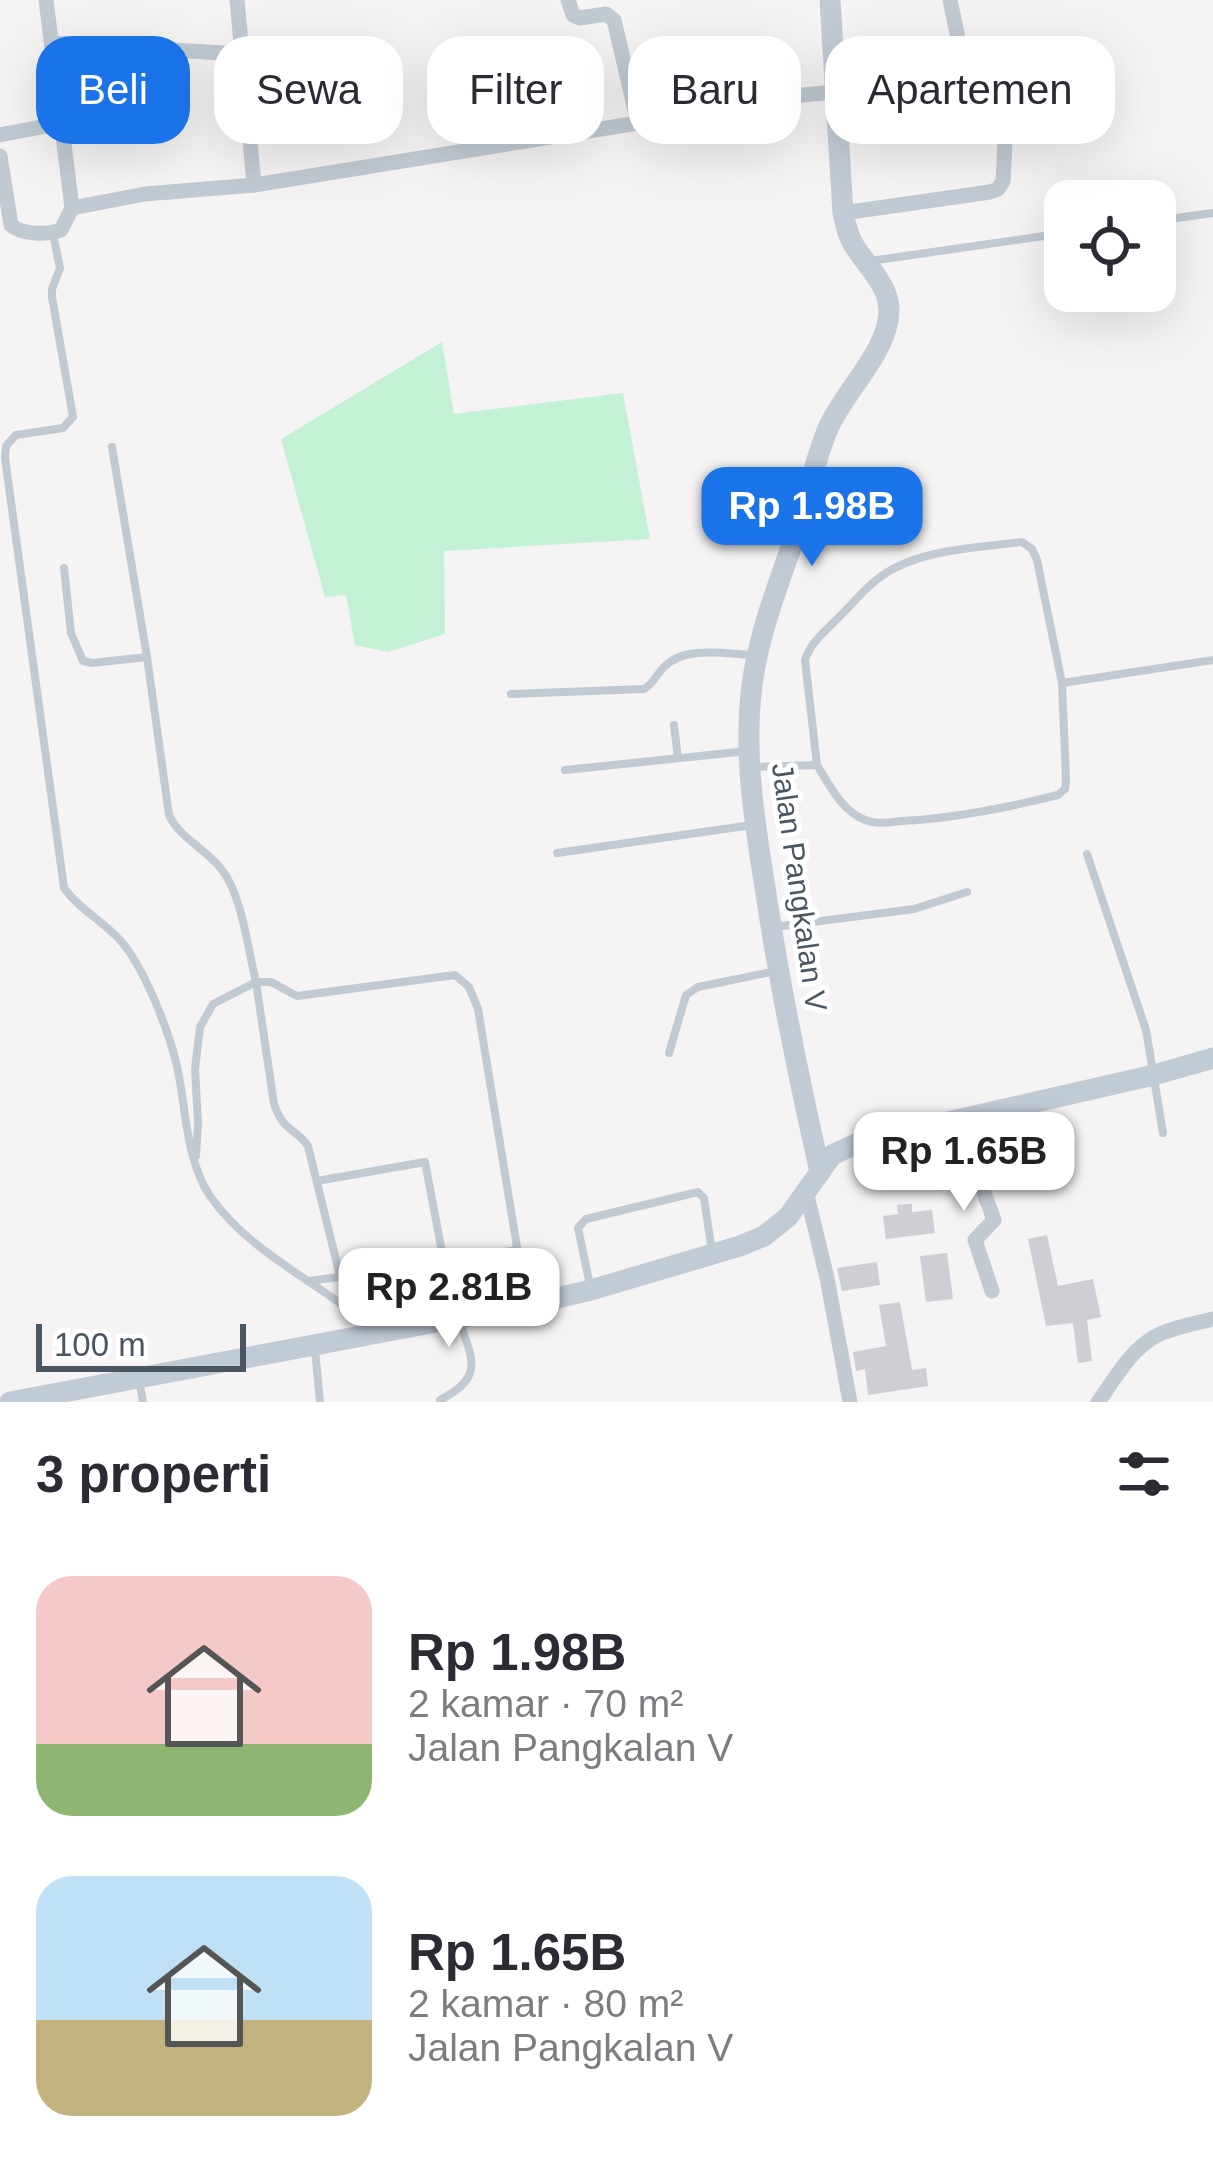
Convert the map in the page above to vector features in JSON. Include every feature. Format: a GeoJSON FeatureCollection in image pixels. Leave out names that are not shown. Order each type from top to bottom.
{"type":"FeatureCollection","features":[{"type":"Feature","properties":{"kind":"street"},"geometry":{"type":"LineString","coordinates":[[46,0],[51,36]]}},
{"type":"Feature","properties":{"kind":"street"},"geometry":{"type":"LineString","coordinates":[[237,0],[240,36]]}},
{"type":"Feature","properties":{"kind":"street"},"geometry":{"type":"LineString","coordinates":[[568,0],[573,15],[607,14],[614,20],[628,80]]}},
{"type":"Feature","properties":{"kind":"street","name":"Jalan Pangkalan V"},"geometry":{"type":"LineString","coordinates":[[830,0],[832,36]]}},
{"type":"Feature","properties":{"kind":"street"},"geometry":{"type":"LineString","coordinates":[[950,0],[958,36]]}},
{"type":"Feature","properties":{"kind":"street"},"geometry":{"type":"LineString","coordinates":[[72,208],[145,194],[254,185],[628,125]]}},
{"type":"Feature","properties":{"kind":"street"},"geometry":{"type":"LineString","coordinates":[[0,135],[36,128]]}},
{"type":"Feature","properties":{"kind":"street"},"geometry":{"type":"LineString","coordinates":[[0,156],[11,225],[7,234],[52,233],[61,230],[72,208],[64,144]]}},
{"type":"Feature","properties":{"kind":"street"},"geometry":{"type":"LineString","coordinates":[[250,144],[254,185]]}},
{"type":"Feature","properties":{"kind":"street","name":"Jalan Pangkalan V"},"geometry":{"type":"LineString","coordinates":[[820,1172],[777,971],[755,825],[750,702],[772,595],[826,432],[885,332],[889,305],[854,245],[844,213],[838,144]]}},
{"type":"Feature","properties":{"kind":"street"},"geometry":{"type":"LineString","coordinates":[[844,213],[998,189],[1003,181],[1005,144]]}},
{"type":"Feature","properties":{"kind":"street"},"geometry":{"type":"LineString","coordinates":[[10,1402],[458,1320],[591,1290],[764,1236],[788,1217],[832,1155],[860,1142],[1213,1058]]}},
{"type":"Feature","properties":{"kind":"street"},"geometry":{"type":"LineString","coordinates":[[957,1118],[994,1220],[975,1240],[992,1291]]}},
{"type":"Feature","properties":{"kind":"street"},"geometry":{"type":"LineString","coordinates":[[806,1191],[850,1402]]}},
{"type":"Feature","properties":{"kind":"street"},"geometry":{"type":"LineString","coordinates":[[1098,1402],[1136,1351],[1151,1339],[1213,1319]]}},
{"type":"Feature","properties":{"kind":"lane"},"geometry":{"type":"LineString","coordinates":[[1176,218],[1213,213]]}},
{"type":"Feature","properties":{"kind":"lane"},"geometry":{"type":"LineString","coordinates":[[52,233],[60,268],[52,297],[74,417],[64,428],[16,435],[6,446],[5,458],[64,888],[76,905],[119,939],[156,1004],[176,1062],[195,1164],[211,1197],[265,1251],[378,1334]]}},
{"type":"Feature","properties":{"kind":"lane"},"geometry":{"type":"LineString","coordinates":[[866,261],[1044,236]]}},
{"type":"Feature","properties":{"kind":"lane"},"geometry":{"type":"LineString","coordinates":[[112,447],[169,815],[175,828],[223,870],[236,900],[256,982],[274,1104],[287,1130],[308,1147],[340,1276]]}},
{"type":"Feature","properties":{"kind":"lane"},"geometry":{"type":"LineString","coordinates":[[1028,544],[1037,560],[1061,683],[1065,789],[1058,795],[956,816],[875,823],[842,803],[817,765],[805,660],[808,651],[875,580],[912,561],[1028,544]]}},
{"type":"Feature","properties":{"kind":"lane"},"geometry":{"type":"LineString","coordinates":[[64,568],[71,633],[83,661],[147,657]]}},
{"type":"Feature","properties":{"kind":"lane"},"geometry":{"type":"LineString","coordinates":[[511,694],[644,689],[664,667],[686,653],[757,655]]}},
{"type":"Feature","properties":{"kind":"lane"},"geometry":{"type":"LineString","coordinates":[[1061,683],[1213,660]]}},
{"type":"Feature","properties":{"kind":"lane"},"geometry":{"type":"LineString","coordinates":[[674,725],[678,758]]}},
{"type":"Feature","properties":{"kind":"lane"},"geometry":{"type":"LineString","coordinates":[[565,770],[678,758],[817,765]]}},
{"type":"Feature","properties":{"kind":"lane"},"geometry":{"type":"LineString","coordinates":[[557,853],[755,825]]}},
{"type":"Feature","properties":{"kind":"lane"},"geometry":{"type":"LineString","coordinates":[[1087,854],[1146,1030],[1162,1133]]}},
{"type":"Feature","properties":{"kind":"lane"},"geometry":{"type":"LineString","coordinates":[[771,927],[914,908],[967,892]]}},
{"type":"Feature","properties":{"kind":"lane"},"geometry":{"type":"LineString","coordinates":[[669,1052],[686,995],[698,987],[777,971]]}},
{"type":"Feature","properties":{"kind":"lane"},"geometry":{"type":"LineString","coordinates":[[195,1164],[199,1123],[195,1069],[200,1027],[213,1004],[256,982],[271,982],[297,996],[455,975],[469,987],[478,1009],[526,1305]]}},
{"type":"Feature","properties":{"kind":"lane"},"geometry":{"type":"LineString","coordinates":[[316,1181],[425,1162],[444,1263]]}},
{"type":"Feature","properties":{"kind":"lane"},"geometry":{"type":"LineString","coordinates":[[591,1290],[578,1228],[586,1219],[698,1192],[704,1198],[713,1253]]}},
{"type":"Feature","properties":{"kind":"lane"},"geometry":{"type":"LineString","coordinates":[[306,1281],[516,1250]]}},
{"type":"Feature","properties":{"kind":"lane"},"geometry":{"type":"LineString","coordinates":[[440,1400],[463,1388],[469,1378],[472,1364],[458,1320]]}},
{"type":"Feature","properties":{"kind":"lane"},"geometry":{"type":"LineString","coordinates":[[314,1345],[320,1402]]}},
{"type":"Feature","properties":{"kind":"lane"},"geometry":{"type":"LineString","coordinates":[[139,1377],[143,1402]]}},
{"type":"Feature","properties":{"kind":"green space"},"geometry":{"type":"Polygon","coordinates":[[[442,342],[454,414],[623,393],[650,539],[444,551],[445,634],[388,652],[355,645],[346,595],[325,597],[281,439],[442,342]]]}},
{"type":"Feature","properties":{"kind":"building"},"geometry":{"type":"Polygon","coordinates":[[[912,1204],[912,1212],[932,1210],[935,1233],[886,1239],[883,1216],[898,1214],[897,1205],[912,1204]]]}},
{"type":"Feature","properties":{"kind":"building"},"geometry":{"type":"Polygon","coordinates":[[[1047,1235],[1058,1286],[1093,1279],[1101,1317],[1087,1320],[1092,1361],[1078,1363],[1073,1323],[1046,1326],[1028,1239],[1047,1235]]]}},
{"type":"Feature","properties":{"kind":"building"},"geometry":{"type":"Polygon","coordinates":[[[947,1253],[953,1299],[926,1302],[920,1256],[947,1253]]]}},
{"type":"Feature","properties":{"kind":"building"},"geometry":{"type":"Polygon","coordinates":[[[877,1262],[880,1285],[842,1291],[837,1268],[877,1262]]]}},
{"type":"Feature","properties":{"kind":"building"},"geometry":{"type":"Polygon","coordinates":[[[900,1302],[912,1370],[926,1368],[928,1386],[868,1395],[865,1369],[856,1371],[853,1352],[886,1346],[879,1305],[900,1302]]]}}]}
